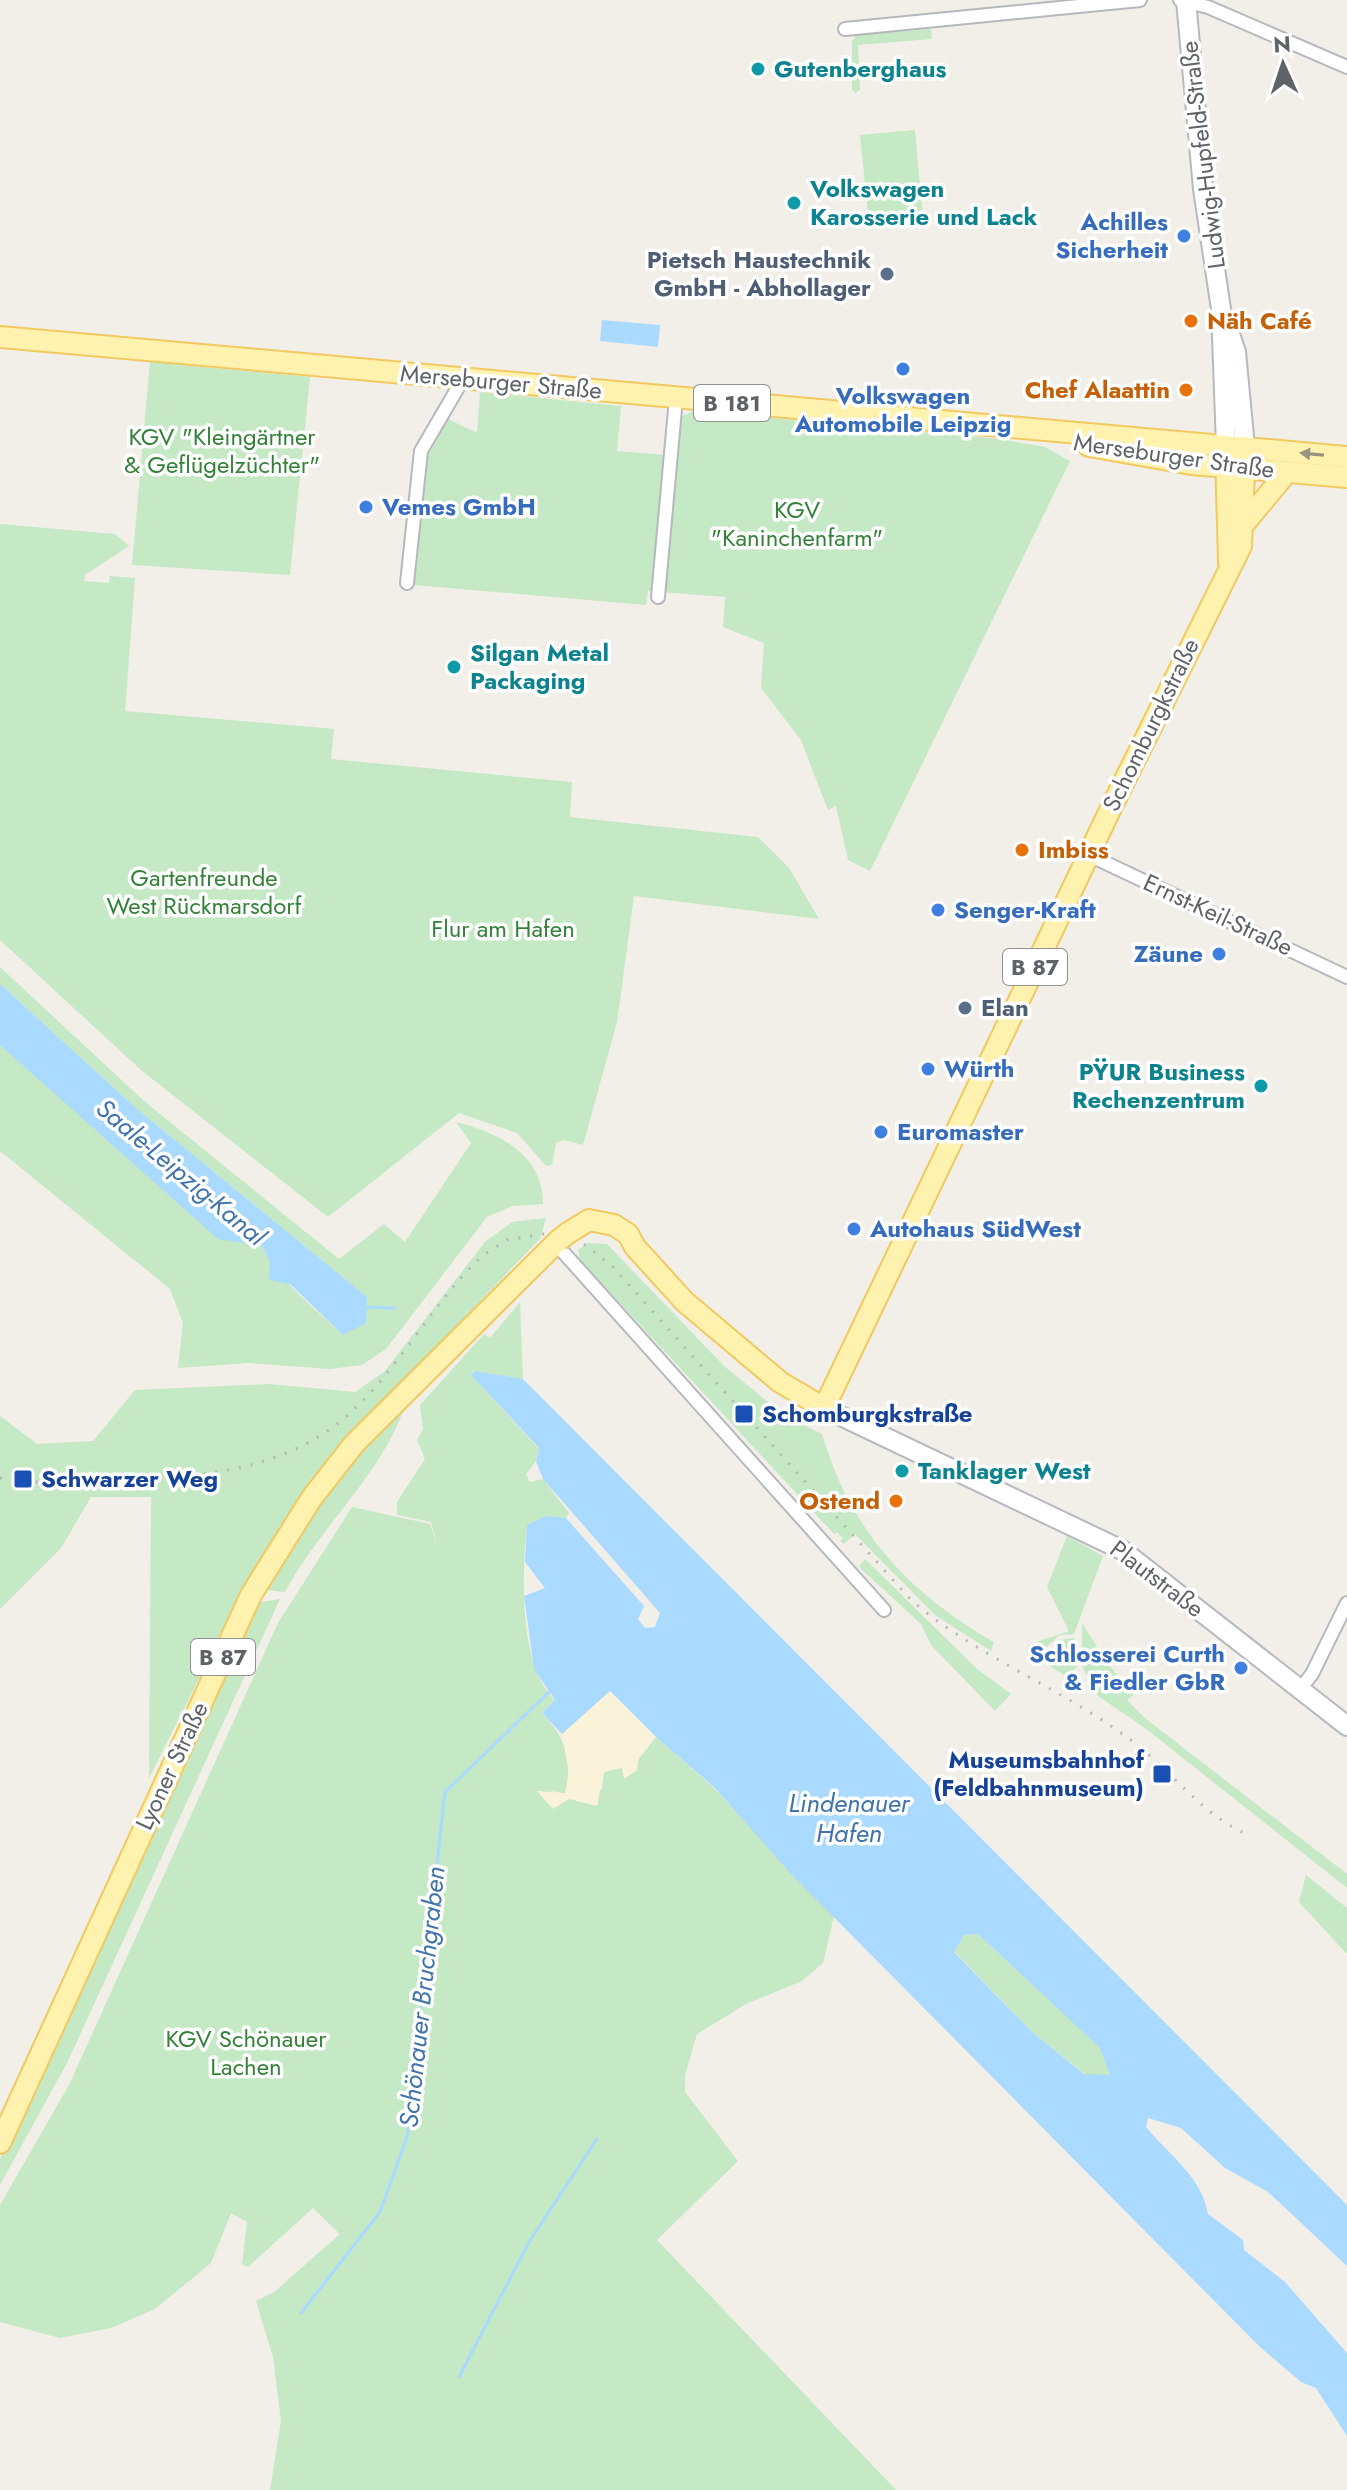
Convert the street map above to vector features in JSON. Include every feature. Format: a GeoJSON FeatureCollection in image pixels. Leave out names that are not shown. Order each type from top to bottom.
{"type":"FeatureCollection","features":[{"type":"Feature","properties":{"kind":"main road","name":"Ludwig-Hupfeld-Straße"},"geometry":{"type":"LineString","coordinates":[[1184,0],[1235,447]]}},
{"type":"Feature","properties":{"kind":"main road","name":"Merseburger Straße"},"geometry":{"type":"LineString","coordinates":[[0,337],[1347,457]]}},
{"type":"Feature","properties":{"kind":"main road","name":"Merseburger Straße"},"geometry":{"type":"LineString","coordinates":[[1002,427],[1147,457],[1347,477]]}},
{"type":"Feature","properties":{"kind":"main road","name":"Schomburgkstraße"},"geometry":{"type":"LineString","coordinates":[[1229,562],[1235,447]]}},
{"type":"Feature","properties":{"kind":"main road","name":"Schomburgkstraße"},"geometry":{"type":"LineString","coordinates":[[824,1408],[1229,562],[1241,546],[1243,525],[1235,468]]}},
{"type":"Feature","properties":{"kind":"main road","name":"B 87"},"geometry":{"type":"LineString","coordinates":[[1243,525],[1275,481],[1287,472]]}},
{"type":"Feature","properties":{"kind":"main road","name":"Plautstraße"},"geometry":{"type":"LineString","coordinates":[[563,1236],[589,1220],[603,1221],[628,1234],[635,1247],[685,1302],[787,1387],[824,1408],[1104,1539],[1347,1726]]}},
{"type":"Feature","properties":{"kind":"main road","name":"Lyoner Straße"},"geometry":{"type":"LineString","coordinates":[[0,2143],[251,1595],[311,1499],[354,1444],[563,1236]]}},
{"type":"Feature","properties":{"kind":"street"},"geometry":{"type":"LineString","coordinates":[[845,29],[1140,0]]}},
{"type":"Feature","properties":{"kind":"street"},"geometry":{"type":"LineString","coordinates":[[1184,0],[1347,67]]}},
{"type":"Feature","properties":{"kind":"street"},"geometry":{"type":"LineString","coordinates":[[407,583],[421,451],[463,379]]}},
{"type":"Feature","properties":{"kind":"street"},"geometry":{"type":"LineString","coordinates":[[658,597],[676,398]]}},
{"type":"Feature","properties":{"kind":"street","name":"Ernst-Keil-Straße"},"geometry":{"type":"LineString","coordinates":[[1089,855],[1347,977]]}},
{"type":"Feature","properties":{"kind":"street"},"geometry":{"type":"LineString","coordinates":[[563,1236],[884,1610]]}},
{"type":"Feature","properties":{"kind":"street"},"geometry":{"type":"LineString","coordinates":[[1300,1689],[1312,1674],[1347,1603]]}},
{"type":"Feature","properties":{"kind":"green space"},"geometry":{"type":"Polygon","coordinates":[[[931,29],[932,39],[858,45],[860,90],[855,93],[852,89],[852,42],[856,35],[931,29]]]}},
{"type":"Feature","properties":{"kind":"green space"},"geometry":{"type":"Polygon","coordinates":[[[915,130],[923,217],[869,222],[860,135],[915,130]]]}},
{"type":"Feature","properties":{"kind":"green space","name":"KGV \"Kleingärtner & Geflügelzüchter\""},"geometry":{"type":"Polygon","coordinates":[[[150,362],[310,377],[290,575],[132,565],[150,362]]]}},
{"type":"Feature","properties":{"kind":"green space","name":"KGV \"Kaninchenfarm\""},"geometry":{"type":"Polygon","coordinates":[[[480,392],[621,406],[617,451],[677,456],[681,417],[693,411],[999,439],[1045,447],[1070,461],[870,871],[848,860],[836,806],[828,810],[801,740],[761,688],[764,643],[723,627],[725,597],[648,591],[646,605],[414,585],[427,458],[448,419],[477,433],[480,392]]]}},
{"type":"Feature","properties":{"kind":"green space"},"geometry":{"type":"Polygon","coordinates":[[[0,524],[115,534],[129,546],[85,575],[84,581],[109,583],[110,576],[135,578],[125,711],[334,729],[331,759],[572,782],[570,817],[758,837],[789,868],[819,919],[634,896],[617,1022],[583,1145],[564,1140],[556,1143],[552,1165],[546,1166],[517,1133],[459,1113],[328,1217],[141,1070],[0,940],[0,524]]]}},
{"type":"Feature","properties":{"kind":"green space"},"geometry":{"type":"Polygon","coordinates":[[[0,967],[144,1101],[339,1259],[384,1224],[405,1242],[471,1143],[456,1122],[488,1132],[516,1148],[535,1172],[543,1204],[512,1206],[487,1217],[386,1349],[362,1365],[330,1369],[248,1363],[178,1368],[183,1323],[170,1289],[0,1151],[0,1044],[218,1238],[262,1246],[287,1282],[343,1335],[367,1297],[137,1109],[0,984],[0,967]]]}},
{"type":"Feature","properties":{"kind":"green space"},"geometry":{"type":"Polygon","coordinates":[[[546,1218],[540,1239],[356,1430],[255,1568],[149,1778],[151,1497],[91,1497],[61,1548],[0,1609],[0,1416],[37,1444],[93,1441],[135,1390],[269,1384],[355,1392],[384,1372],[485,1242],[512,1222],[546,1218]]]}},
{"type":"Feature","properties":{"kind":"green space"},"geometry":{"type":"Polygon","coordinates":[[[588,1243],[607,1244],[724,1366],[785,1416],[822,1434],[849,1500],[886,1556],[935,1602],[994,1642],[991,1651],[935,1615],[855,1534],[844,1544],[840,1541],[843,1538],[837,1532],[834,1534],[580,1260],[578,1250],[588,1243]]]}},
{"type":"Feature","properties":{"kind":"green space","name":"KGV Schönauer Lachen"},"geometry":{"type":"Polygon","coordinates":[[[520,1302],[523,1379],[475,1371],[471,1375],[539,1449],[536,1461],[526,1474],[530,1482],[543,1479],[569,1513],[566,1518],[546,1516],[527,1525],[525,1545],[525,1617],[529,1642],[534,1664],[555,1700],[542,1713],[562,1740],[568,1760],[565,1794],[549,1790],[569,1799],[602,1789],[604,1771],[622,1767],[624,1778],[656,1737],[713,1787],[834,1916],[823,1963],[802,1981],[746,2004],[697,2034],[685,2075],[685,2092],[738,2161],[657,2240],[896,2490],[270,2490],[281,2421],[273,2357],[256,2301],[274,2292],[340,2234],[313,2208],[248,2267],[242,2264],[247,2222],[231,2213],[211,2263],[155,2309],[111,2328],[60,2338],[0,2322],[0,2205],[69,2085],[278,1623],[352,1507],[430,1524],[437,1545],[431,1522],[397,1515],[397,1502],[425,1459],[417,1440],[423,1429],[420,1405],[484,1334],[490,1338],[520,1302]]]}},
{"type":"Feature","properties":{"kind":"green space"},"geometry":{"type":"Polygon","coordinates":[[[406,1403],[396,1429],[367,1477],[315,1545],[285,1592],[267,1590],[294,1538],[328,1490],[406,1403]]]}},
{"type":"Feature","properties":{"kind":"green space"},"geometry":{"type":"Polygon","coordinates":[[[1067,1536],[1103,1556],[1074,1634],[1060,1635],[1046,1647],[1048,1654],[1056,1656],[1061,1653],[1059,1640],[1074,1638],[1077,1668],[1064,1675],[1027,1652],[1028,1645],[1069,1631],[1047,1587],[1067,1536]]]}},
{"type":"Feature","properties":{"kind":"green space"},"geometry":{"type":"Polygon","coordinates":[[[865,1559],[977,1669],[1011,1694],[995,1711],[931,1645],[921,1624],[859,1567],[865,1559]]]}},
{"type":"Feature","properties":{"kind":"green space"},"geometry":{"type":"Polygon","coordinates":[[[280,1599],[68,2061],[0,2185],[0,2159],[256,1603],[280,1599]]]}},
{"type":"Feature","properties":{"kind":"green space"},"geometry":{"type":"Polygon","coordinates":[[[1082,1623],[1108,1664],[1134,1695],[1127,1700],[1146,1719],[1347,1874],[1347,1888],[1145,1728],[1098,1696],[1082,1666],[1082,1623]]]}},
{"type":"Feature","properties":{"kind":"green space"},"geometry":{"type":"Polygon","coordinates":[[[1306,1875],[1347,1908],[1347,1954],[1299,1902],[1306,1875]]]}},
{"type":"Feature","properties":{"kind":"green space"},"geometry":{"type":"Polygon","coordinates":[[[978,1934],[1076,2025],[1080,2007],[1131,2091],[1085,2074],[1031,2031],[954,1951],[964,1935],[978,1934]]]}},
{"type":"Feature","properties":{"kind":"sand"},"geometry":{"type":"Polygon","coordinates":[[[610,1691],[656,1737],[639,1755],[637,1770],[624,1779],[622,1768],[604,1772],[597,1806],[569,1799],[553,1809],[537,1791],[565,1793],[569,1774],[562,1734],[610,1691]]]}},
{"type":"Feature","properties":{"kind":"water"},"geometry":{"type":"Polygon","coordinates":[[[602,320],[660,325],[658,347],[600,341],[602,320]]]}},
{"type":"Feature","properties":{"kind":"water","name":"Saale-Leipzig-Kanal"},"geometry":{"type":"Polygon","coordinates":[[[0,984],[137,1109],[367,1297],[366,1323],[343,1335],[290,1284],[269,1280],[270,1261],[262,1246],[218,1239],[0,1045],[0,984]]]}},
{"type":"Feature","properties":{"kind":"water","name":"Lindenauer Hafen"},"geometry":{"type":"Polygon","coordinates":[[[475,1371],[523,1379],[1347,2205],[1347,2266],[1268,2192],[1225,2168],[1181,2128],[1148,2118],[1146,2127],[1192,2178],[1205,2201],[1208,2214],[1243,2240],[1244,2250],[1285,2282],[1347,2353],[1347,2436],[1316,2388],[1301,2382],[1260,2347],[790,1873],[714,1787],[656,1737],[610,1691],[562,1734],[542,1713],[555,1700],[534,1669],[524,1596],[545,1588],[525,1562],[527,1525],[546,1516],[566,1518],[644,1606],[638,1619],[645,1628],[655,1627],[660,1613],[543,1479],[536,1461],[539,1448],[471,1375],[475,1371]],[[978,1934],[964,1935],[954,1952],[1031,2031],[1084,2074],[1110,2075],[1100,2048],[978,1934]]]}},
{"type":"Feature","properties":{"kind":"waterway"},"geometry":{"type":"LineString","coordinates":[[363,1307],[395,1308]]}},
{"type":"Feature","properties":{"kind":"waterway","name":"Schönauer Bruchgraben"},"geometry":{"type":"LineString","coordinates":[[301,2313],[380,2212],[407,2137],[445,1792],[549,1692]]}},
{"type":"Feature","properties":{"kind":"waterway"},"geometry":{"type":"LineString","coordinates":[[459,2377],[529,2242],[597,2139]]}},
{"type":"Feature","properties":{"kind":"railway"},"geometry":{"type":"LineString","coordinates":[[0,1478],[42,1482],[190,1476],[258,1463],[291,1451],[321,1435],[367,1396],[447,1294],[482,1256],[507,1240],[550,1233]]}},
{"type":"Feature","properties":{"kind":"railway"},"geometry":{"type":"LineString","coordinates":[[584,1244],[612,1266],[911,1600],[963,1638],[1128,1738],[1213,1814],[1246,1834]]}},
{"type":"Feature","properties":{"kind":"place","name":"Gutenberghaus"},"geometry":{"type":"Point","coordinates":[758,69]}},
{"type":"Feature","properties":{"kind":"place","name":"Volkswagen Karosserie und Lack"},"geometry":{"type":"Point","coordinates":[794,203]}},
{"type":"Feature","properties":{"kind":"place","name":"Achilles Sicherheit"},"geometry":{"type":"Point","coordinates":[1184,236]}},
{"type":"Feature","properties":{"kind":"place","name":"Pietsch Haustechnik GmbH - Abhollager"},"geometry":{"type":"Point","coordinates":[887,274]}},
{"type":"Feature","properties":{"kind":"place","name":"Näh Café"},"geometry":{"type":"Point","coordinates":[1191,321]}},
{"type":"Feature","properties":{"kind":"place","name":"Volkswagen Automobile Leipzig"},"geometry":{"type":"Point","coordinates":[903,369]}},
{"type":"Feature","properties":{"kind":"place","name":"Chef Alaattin"},"geometry":{"type":"Point","coordinates":[1186,390]}},
{"type":"Feature","properties":{"kind":"place","name":"Vemes GmbH"},"geometry":{"type":"Point","coordinates":[366,507]}},
{"type":"Feature","properties":{"kind":"place","name":"Silgan Metal Packaging"},"geometry":{"type":"Point","coordinates":[454,667]}},
{"type":"Feature","properties":{"kind":"place","name":"Imbiss"},"geometry":{"type":"Point","coordinates":[1022,850]}},
{"type":"Feature","properties":{"kind":"place","name":"Senger-Kraft"},"geometry":{"type":"Point","coordinates":[938,910]}},
{"type":"Feature","properties":{"kind":"place","name":"Zäune"},"geometry":{"type":"Point","coordinates":[1219,954]}},
{"type":"Feature","properties":{"kind":"place","name":"Elan"},"geometry":{"type":"Point","coordinates":[965,1008]}},
{"type":"Feature","properties":{"kind":"place","name":"Würth"},"geometry":{"type":"Point","coordinates":[928,1069]}},
{"type":"Feature","properties":{"kind":"place","name":"PŸUR Business Rechenzentrum"},"geometry":{"type":"Point","coordinates":[1261,1086]}},
{"type":"Feature","properties":{"kind":"place","name":"Euromaster"},"geometry":{"type":"Point","coordinates":[881,1132]}},
{"type":"Feature","properties":{"kind":"place","name":"Autohaus SüdWest"},"geometry":{"type":"Point","coordinates":[854,1229]}},
{"type":"Feature","properties":{"kind":"place","name":"Schomburgkstraße"},"geometry":{"type":"Point","coordinates":[744,1414]}},
{"type":"Feature","properties":{"kind":"place","name":"Tanklager West"},"geometry":{"type":"Point","coordinates":[902,1471]}},
{"type":"Feature","properties":{"kind":"place","name":"Schwarzer Weg"},"geometry":{"type":"Point","coordinates":[23,1479]}},
{"type":"Feature","properties":{"kind":"place","name":"Ostend"},"geometry":{"type":"Point","coordinates":[896,1501]}},
{"type":"Feature","properties":{"kind":"place","name":"Schlosserei Curth & Fiedler GbR"},"geometry":{"type":"Point","coordinates":[1241,1668]}},
{"type":"Feature","properties":{"kind":"place","name":"Museumsbahnhof (Feldbahnmuseum)"},"geometry":{"type":"Point","coordinates":[1162,1774]}},
{"type":"Feature","properties":{"kind":"park label","name":"Gartenfreunde West Rückmarsdorf"},"geometry":{"type":"Point","coordinates":[204,892]}},
{"type":"Feature","properties":{"kind":"park label","name":"Flur am Hafen"},"geometry":{"type":"Point","coordinates":[503,929]}}]}
